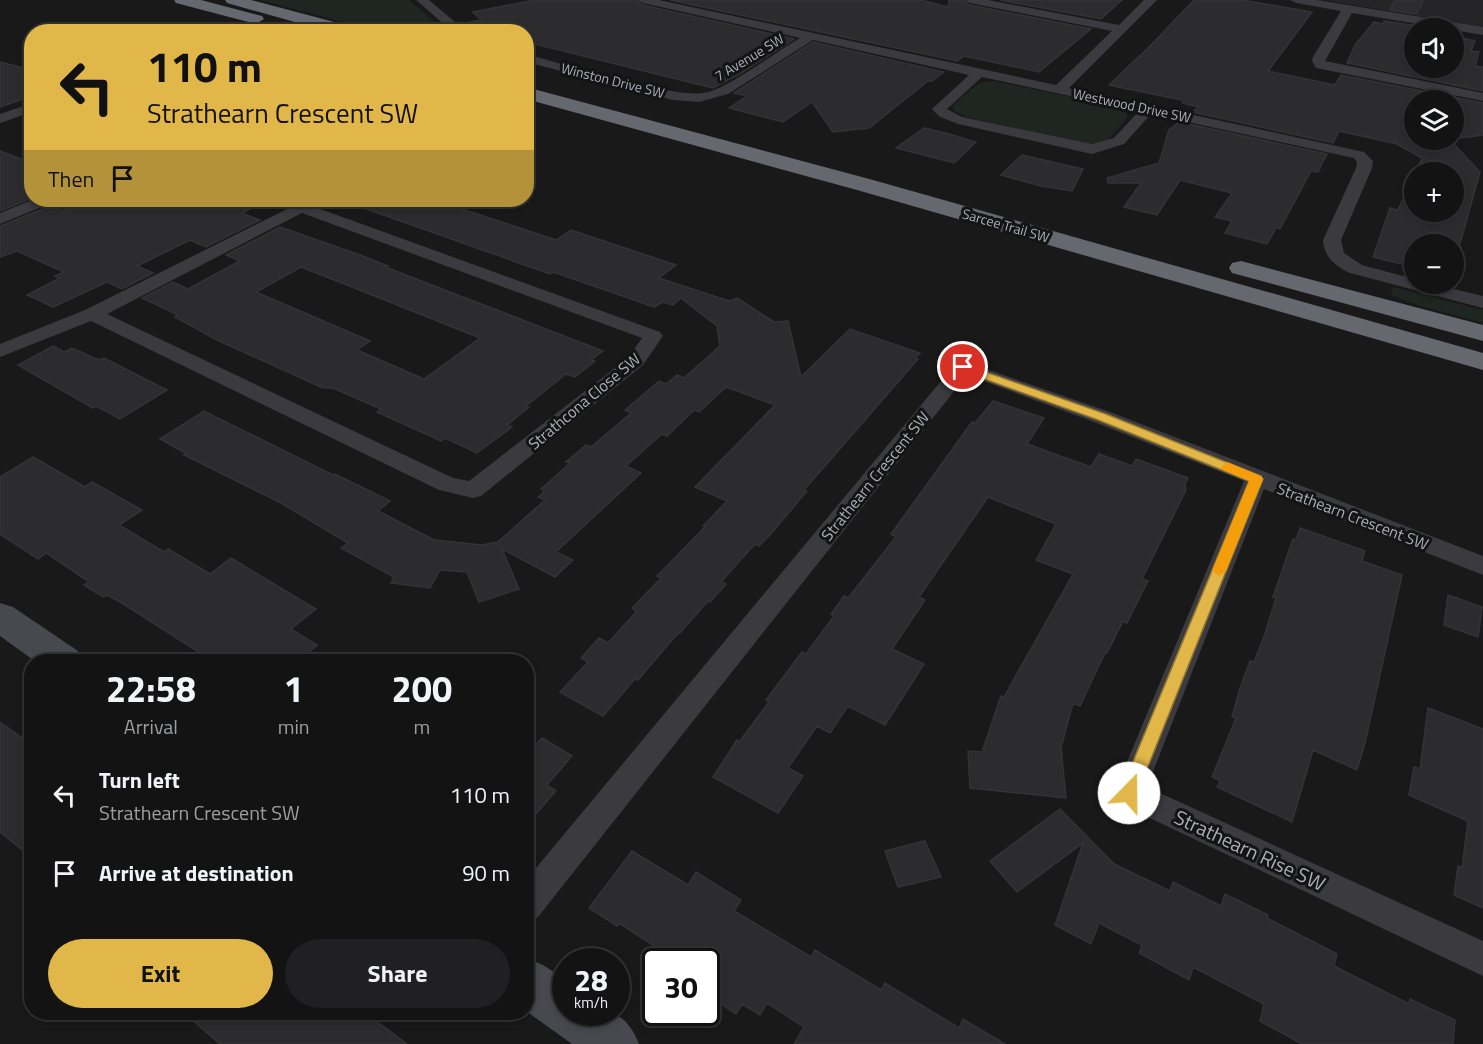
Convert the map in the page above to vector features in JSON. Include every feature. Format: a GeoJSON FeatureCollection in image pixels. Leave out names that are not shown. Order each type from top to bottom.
{"type":"FeatureCollection","features":[{"type":"Feature","properties":{"kind":"highway"},"geometry":{"type":"LineString","coordinates":[[182,0],[270,24]]}},
{"type":"Feature","properties":{"kind":"highway"},"geometry":{"type":"LineString","coordinates":[[233,0],[322,24]]}},
{"type":"Feature","properties":{"kind":"highway","name":"Sarcee Trail SW"},"geometry":{"type":"LineString","coordinates":[[534,80],[1124,237]]}},
{"type":"Feature","properties":{"kind":"highway","name":"Sarcee Trail SW"},"geometry":{"type":"LineString","coordinates":[[534,95],[876,188],[1483,362]]}},
{"type":"Feature","properties":{"kind":"highway"},"geometry":{"type":"LineString","coordinates":[[1215,261],[1483,333]]}},
{"type":"Feature","properties":{"kind":"highway"},"geometry":{"type":"LineString","coordinates":[[1377,330],[1483,367]]}},
{"type":"Feature","properties":{"kind":"street"},"geometry":{"type":"LineString","coordinates":[[422,0],[451,24]]}},
{"type":"Feature","properties":{"kind":"street","name":"Westwood Drive SW"},"geometry":{"type":"LineString","coordinates":[[643,0],[1359,155],[1365,161],[1364,168],[1332,240],[1332,251],[1340,261],[1356,269],[1483,302]]}},
{"type":"Feature","properties":{"kind":"street"},"geometry":{"type":"LineString","coordinates":[[970,0],[1121,29]]}},
{"type":"Feature","properties":{"kind":"street"},"geometry":{"type":"LineString","coordinates":[[1060,89],[1151,0]]}},
{"type":"Feature","properties":{"kind":"street"},"geometry":{"type":"LineString","coordinates":[[1296,0],[1483,31]]}},
{"type":"Feature","properties":{"kind":"street"},"geometry":{"type":"LineString","coordinates":[[1348,9],[1318,57],[1321,64],[1483,97]]}},
{"type":"Feature","properties":{"kind":"street","name":"7 Avenue SW"},"geometry":{"type":"LineString","coordinates":[[700,98],[723,91],[811,36]]}},
{"type":"Feature","properties":{"kind":"street","name":"Winston Drive SW"},"geometry":{"type":"LineString","coordinates":[[534,60],[673,96],[700,98]]}},
{"type":"Feature","properties":{"kind":"street"},"geometry":{"type":"LineString","coordinates":[[980,72],[939,108],[945,114],[958,120],[1092,149],[1109,147],[1121,142],[1148,109]]}},
{"type":"Feature","properties":{"kind":"street"},"geometry":{"type":"LineString","coordinates":[[0,119],[24,110]]}},
{"type":"Feature","properties":{"kind":"street"},"geometry":{"type":"LineString","coordinates":[[0,219],[28,207]]}},
{"type":"Feature","properties":{"kind":"street","name":"Strathcona Close SW"},"geometry":{"type":"LineString","coordinates":[[0,351],[92,314],[301,207],[653,336],[636,361],[473,490],[447,485],[92,314]]}},
{"type":"Feature","properties":{"kind":"street","name":"Strathearn Crescent SW"},"geometry":{"type":"LineString","coordinates":[[534,896],[963,367],[1102,417],[1483,567]]}},
{"type":"Feature","properties":{"kind":"street","name":"Strathearn Rise SW"},"geometry":{"type":"LineString","coordinates":[[1256,479],[1129,793],[1483,959]]}},
{"type":"Feature","properties":{"kind":"street"},"geometry":{"type":"LineString","coordinates":[[1,619],[52,654]]}},
{"type":"Feature","properties":{"kind":"street"},"geometry":{"type":"LineString","coordinates":[[534,988],[552,1000]]}},
{"type":"Feature","properties":{"kind":"street"},"geometry":{"type":"LineString","coordinates":[[589,1026],[614,1044]]}},
{"type":"Feature","properties":{"kind":"shaded area"},"geometry":{"type":"Polygon","coordinates":[[[260,0],[409,0],[437,24],[351,24],[260,0]]]}},
{"type":"Feature","properties":{"kind":"shaded area"},"geometry":{"type":"Polygon","coordinates":[[[1324,0],[1483,0],[1483,27],[1464,24],[1464,18],[1430,18],[1324,0]]]}},
{"type":"Feature","properties":{"kind":"shaded area"},"geometry":{"type":"Polygon","coordinates":[[[993,81],[1115,106],[1125,111],[1128,117],[1108,140],[1096,144],[1078,143],[967,117],[953,110],[953,105],[979,83],[993,81]]]}},
{"type":"Feature","properties":{"kind":"shaded area"},"geometry":{"type":"Polygon","coordinates":[[[1393,287],[1404,290],[1404,294],[1420,294],[1483,310],[1483,323],[1421,306],[1391,295],[1393,287]]]}},
{"type":"Feature","properties":{"kind":"building"},"geometry":{"type":"Polygon","coordinates":[[[535,0],[635,0],[643,5],[794,39],[713,88],[534,44],[534,24],[461,24],[481,20],[473,12],[535,0]]]}},
{"type":"Feature","properties":{"kind":"building"},"geometry":{"type":"Polygon","coordinates":[[[670,0],[921,0],[948,7],[949,0],[962,0],[970,5],[1091,29],[1039,72],[964,56],[957,61],[670,0]]]}},
{"type":"Feature","properties":{"kind":"building"},"geometry":{"type":"Polygon","coordinates":[[[1000,0],[1122,0],[1101,19],[1000,0]]]}},
{"type":"Feature","properties":{"kind":"building"},"geometry":{"type":"Polygon","coordinates":[[[1194,0],[1242,0],[1312,12],[1268,71],[1335,85],[1341,75],[1417,90],[1404,90],[1404,148],[1397,144],[1339,131],[1333,143],[1192,112],[1199,107],[1183,103],[1182,100],[1109,85],[1194,0]]]}},
{"type":"Feature","properties":{"kind":"building"},"geometry":{"type":"Polygon","coordinates":[[[1395,0],[1423,0],[1417,14],[1390,10],[1395,0]]]}},
{"type":"Feature","properties":{"kind":"building"},"geometry":{"type":"Polygon","coordinates":[[[1384,21],[1404,24],[1404,75],[1347,63],[1355,45],[1374,22],[1383,24],[1384,21]]]}},
{"type":"Feature","properties":{"kind":"building"},"geometry":{"type":"Polygon","coordinates":[[[1464,38],[1475,41],[1471,51],[1479,52],[1475,66],[1483,67],[1483,91],[1420,78],[1464,78],[1464,38]]]}},
{"type":"Feature","properties":{"kind":"building"},"geometry":{"type":"Polygon","coordinates":[[[813,42],[944,72],[932,81],[928,81],[869,128],[833,132],[812,102],[783,122],[729,108],[747,96],[734,93],[813,42]]]}},
{"type":"Feature","properties":{"kind":"building"},"geometry":{"type":"Polygon","coordinates":[[[0,62],[24,68],[24,99],[0,107],[0,62]]]}},
{"type":"Feature","properties":{"kind":"building"},"geometry":{"type":"Polygon","coordinates":[[[1464,99],[1483,103],[1483,135],[1464,138],[1464,99]]]}},
{"type":"Feature","properties":{"kind":"building"},"geometry":{"type":"Polygon","coordinates":[[[1179,122],[1327,154],[1318,172],[1311,171],[1280,229],[1276,228],[1267,244],[1225,233],[1232,221],[1215,217],[1232,193],[1180,180],[1157,215],[1124,207],[1141,183],[1108,183],[1107,178],[1159,163],[1169,130],[1179,122]]]}},
{"type":"Feature","properties":{"kind":"building"},"geometry":{"type":"Polygon","coordinates":[[[924,128],[976,142],[954,163],[896,148],[924,128]]]}},
{"type":"Feature","properties":{"kind":"building"},"geometry":{"type":"Polygon","coordinates":[[[1408,150],[1459,150],[1480,172],[1463,234],[1404,234],[1404,265],[1373,257],[1390,208],[1398,210],[1404,197],[1404,222],[1464,222],[1464,162],[1420,162],[1422,158],[1408,150]]]}},
{"type":"Feature","properties":{"kind":"building"},"geometry":{"type":"Polygon","coordinates":[[[0,151],[24,160],[24,201],[0,211],[0,151]]]}},
{"type":"Feature","properties":{"kind":"building"},"geometry":{"type":"Polygon","coordinates":[[[1022,155],[1083,169],[1072,191],[1041,186],[1001,175],[1022,155]]]}},
{"type":"Feature","properties":{"kind":"building"},"geometry":{"type":"Polygon","coordinates":[[[48,207],[63,211],[75,207],[254,207],[242,213],[260,220],[206,247],[190,240],[137,266],[153,273],[122,289],[107,282],[53,307],[27,295],[60,278],[55,276],[64,272],[17,251],[0,257],[0,226],[48,207]]]}},
{"type":"Feature","properties":{"kind":"building"},"geometry":{"type":"Polygon","coordinates":[[[361,207],[456,207],[556,240],[571,230],[676,265],[659,278],[729,301],[737,298],[774,322],[788,321],[801,377],[850,329],[920,353],[915,358],[918,359],[804,490],[807,491],[770,535],[759,546],[755,544],[721,582],[726,584],[679,632],[638,680],[635,679],[603,716],[560,692],[588,662],[581,658],[599,638],[608,643],[637,611],[632,608],[661,578],[657,576],[727,501],[695,487],[775,405],[726,387],[699,412],[694,410],[667,436],[662,434],[626,466],[641,473],[556,552],[573,560],[555,577],[502,549],[519,589],[479,602],[467,572],[440,570],[430,588],[391,583],[394,577],[341,548],[348,543],[281,503],[184,455],[187,454],[160,439],[204,411],[390,501],[378,511],[434,540],[482,545],[498,542],[545,500],[538,497],[545,491],[541,489],[570,463],[566,462],[586,445],[591,447],[631,413],[625,410],[659,381],[666,384],[677,375],[684,378],[720,346],[717,326],[681,298],[673,305],[663,302],[654,307],[553,272],[550,274],[361,207]]]}},
{"type":"Feature","properties":{"kind":"building"},"geometry":{"type":"Polygon","coordinates":[[[280,227],[360,255],[388,266],[385,267],[603,351],[591,360],[595,361],[575,377],[566,374],[526,406],[529,407],[507,425],[512,427],[477,453],[445,438],[441,441],[377,412],[381,409],[333,388],[323,388],[217,340],[175,317],[178,315],[142,298],[173,282],[188,289],[240,261],[226,255],[280,227]],[[301,267],[256,292],[370,341],[357,350],[424,379],[480,338],[301,267]]]}},
{"type":"Feature","properties":{"kind":"building"},"geometry":{"type":"Polygon","coordinates":[[[53,346],[64,352],[72,348],[99,360],[104,358],[167,390],[120,419],[96,406],[93,408],[18,365],[53,346]]]}},
{"type":"Feature","properties":{"kind":"building"},"geometry":{"type":"Polygon","coordinates":[[[993,401],[1044,418],[1027,444],[1091,467],[1099,454],[1132,466],[1136,459],[1188,478],[1185,484],[1186,490],[1142,579],[1148,581],[1127,623],[1123,621],[1080,706],[1073,703],[1061,748],[1066,798],[970,788],[968,751],[982,752],[1001,696],[1004,697],[1073,574],[1036,560],[1056,524],[988,497],[919,597],[925,600],[892,649],[924,664],[885,725],[848,706],[830,733],[817,726],[788,768],[803,776],[778,813],[713,777],[737,740],[739,742],[769,702],[766,700],[802,652],[806,654],[834,616],[831,614],[844,596],[848,598],[896,537],[891,534],[972,422],[975,423],[993,401]]]}},
{"type":"Feature","properties":{"kind":"building"},"geometry":{"type":"Polygon","coordinates":[[[33,457],[85,487],[92,482],[142,510],[119,525],[164,552],[168,549],[210,574],[231,558],[316,609],[291,629],[317,645],[306,654],[202,654],[122,603],[107,595],[103,597],[84,585],[89,582],[46,553],[38,559],[0,534],[0,477],[33,457]]]}},
{"type":"Feature","properties":{"kind":"building"},"geometry":{"type":"Polygon","coordinates":[[[1300,528],[1365,551],[1362,561],[1402,575],[1357,770],[1313,750],[1292,822],[1217,787],[1220,781],[1212,777],[1236,718],[1232,717],[1240,688],[1250,661],[1254,662],[1264,637],[1276,598],[1273,597],[1293,539],[1296,540],[1300,528]]]}},
{"type":"Feature","properties":{"kind":"building"},"geometry":{"type":"Polygon","coordinates":[[[1448,595],[1482,607],[1478,637],[1444,625],[1448,595]]]}},
{"type":"Feature","properties":{"kind":"building"},"geometry":{"type":"Polygon","coordinates":[[[1428,708],[1483,729],[1483,908],[1454,895],[1458,866],[1462,868],[1468,821],[1409,795],[1414,767],[1420,769],[1428,708]]]}},
{"type":"Feature","properties":{"kind":"building"},"geometry":{"type":"Polygon","coordinates":[[[0,722],[24,739],[24,852],[0,832],[0,722]]]}},
{"type":"Feature","properties":{"kind":"building"},"geometry":{"type":"Polygon","coordinates":[[[542,738],[572,756],[547,785],[556,791],[534,816],[534,746],[542,738]]]}},
{"type":"Feature","properties":{"kind":"building"},"geometry":{"type":"Polygon","coordinates":[[[1060,809],[1114,864],[1170,891],[1173,882],[1221,906],[1225,894],[1337,954],[1334,966],[1409,1004],[1410,999],[1455,1020],[1453,1044],[1302,1044],[1260,1021],[1264,1004],[1193,967],[1189,980],[1139,953],[1142,945],[1099,923],[1091,944],[1055,925],[1083,843],[1017,892],[990,861],[1060,809]]]}},
{"type":"Feature","properties":{"kind":"building"},"geometry":{"type":"Polygon","coordinates":[[[925,841],[941,877],[898,887],[885,851],[925,841]]]}},
{"type":"Feature","properties":{"kind":"building"},"geometry":{"type":"Polygon","coordinates":[[[632,851],[688,885],[696,872],[741,900],[734,911],[811,957],[815,950],[881,990],[885,983],[959,1028],[963,1019],[1005,1044],[794,1044],[804,1027],[767,1003],[760,1015],[742,1004],[736,1014],[720,1003],[720,948],[657,948],[619,923],[617,926],[589,908],[632,851]]]}},
{"type":"Feature","properties":{"kind":"building"},"geometry":{"type":"Polygon","coordinates":[[[192,1020],[375,1020],[407,1044],[220,1044],[192,1020]]]}},
{"type":"Feature","properties":{"kind":"slow traffic"},"geometry":{"type":"LineString","coordinates":[[1219,571],[1256,479],[1227,467]]}},
{"type":"Feature","properties":{"kind":"route"},"geometry":{"type":"LineString","coordinates":[[963,367],[1102,417],[1256,479],[1129,793]]}}]}
